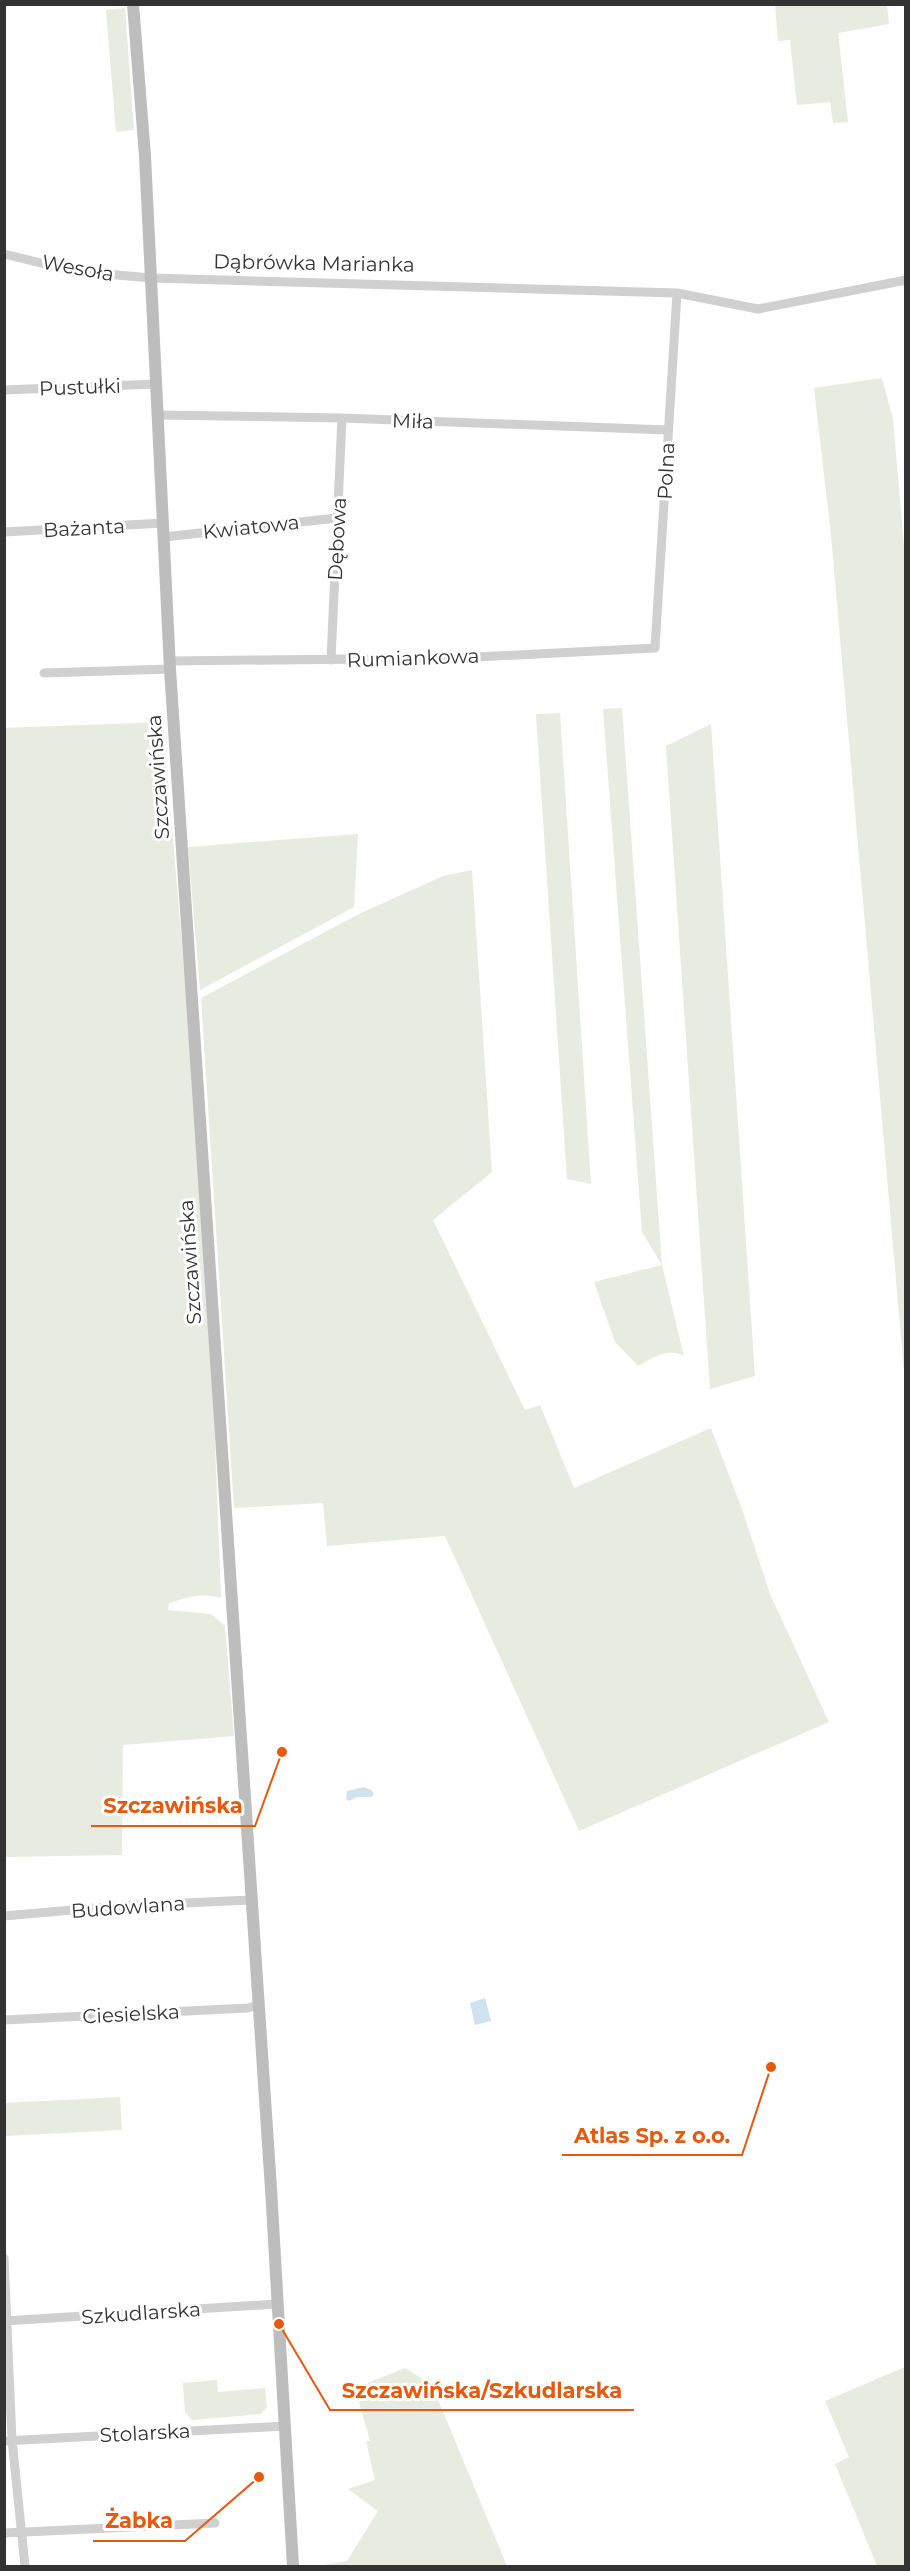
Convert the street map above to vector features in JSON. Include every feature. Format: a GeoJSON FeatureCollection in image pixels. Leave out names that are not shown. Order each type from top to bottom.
{"type":"FeatureCollection","features":[{"type":"Feature","properties":{"kind":"street"},"geometry":{"type":"LineString","coordinates":[[133,4],[151,278]]}},
{"type":"Feature","properties":{"kind":"street","name":"Wesoła"},"geometry":{"type":"LineString","coordinates":[[4,254],[73,271],[151,278]]}},
{"type":"Feature","properties":{"kind":"street","name":"Dąbrówka Marianka"},"geometry":{"type":"LineString","coordinates":[[151,278],[677,293],[748,309],[768,308],[906,280]]}},
{"type":"Feature","properties":{"kind":"street","name":"Szczawińska"},"geometry":{"type":"LineString","coordinates":[[151,278],[170,665],[293,2566]]}},
{"type":"Feature","properties":{"kind":"street","name":"Polna"},"geometry":{"type":"LineString","coordinates":[[655,648],[677,293]]}},
{"type":"Feature","properties":{"kind":"street","name":"Pustułki"},"geometry":{"type":"LineString","coordinates":[[4,390],[156,384]]}},
{"type":"Feature","properties":{"kind":"street","name":"Miła"},"geometry":{"type":"LineString","coordinates":[[158,415],[342,418],[668,430]]}},
{"type":"Feature","properties":{"kind":"street","name":"Dębowa"},"geometry":{"type":"LineString","coordinates":[[332,660],[342,418]]}},
{"type":"Feature","properties":{"kind":"street","name":"Kwiatowa"},"geometry":{"type":"LineString","coordinates":[[164,537],[338,518]]}},
{"type":"Feature","properties":{"kind":"street","name":"Bażanta"},"geometry":{"type":"LineString","coordinates":[[4,532],[163,524]]}},
{"type":"Feature","properties":{"kind":"street","name":"Rumiankowa"},"geometry":{"type":"LineString","coordinates":[[44,673],[170,665],[458,658],[655,648]]}},
{"type":"Feature","properties":{"kind":"street","name":"Budowlana"},"geometry":{"type":"LineString","coordinates":[[4,1916],[117,1906],[251,1900]]}},
{"type":"Feature","properties":{"kind":"street","name":"Ciesielska"},"geometry":{"type":"LineString","coordinates":[[4,2020],[248,2008],[258,2005]]}},
{"type":"Feature","properties":{"kind":"street"},"geometry":{"type":"LineString","coordinates":[[4,2258],[8,2440],[25,2566]]}},
{"type":"Feature","properties":{"kind":"street","name":"Szkudlarska"},"geometry":{"type":"LineString","coordinates":[[6,2321],[277,2304]]}},
{"type":"Feature","properties":{"kind":"street","name":"Stolarska"},"geometry":{"type":"LineString","coordinates":[[8,2440],[285,2426]]}},
{"type":"Feature","properties":{"kind":"street"},"geometry":{"type":"LineString","coordinates":[[4,2533],[215,2523]]}},
{"type":"Feature","properties":{"kind":"shaded area"},"geometry":{"type":"Polygon","coordinates":[[[775,5],[887,5],[889,24],[838,33],[848,122],[833,123],[830,102],[797,105],[790,40],[778,41],[775,5]]]}},
{"type":"Feature","properties":{"kind":"shaded area"},"geometry":{"type":"Polygon","coordinates":[[[125,8],[134,130],[116,132],[106,10],[125,8]]]}},
{"type":"Feature","properties":{"kind":"shaded area"},"geometry":{"type":"Polygon","coordinates":[[[882,378],[893,419],[906,571],[905,1383],[831,535],[814,388],[882,378]]]}},
{"type":"Feature","properties":{"kind":"shaded area"},"geometry":{"type":"Polygon","coordinates":[[[622,708],[662,1265],[642,1232],[603,709],[622,708]]]}},
{"type":"Feature","properties":{"kind":"shaded area"},"geometry":{"type":"Polygon","coordinates":[[[560,713],[591,1184],[567,1179],[536,714],[560,713]]]}},
{"type":"Feature","properties":{"kind":"shaded area"},"geometry":{"type":"Polygon","coordinates":[[[163,722],[190,1040],[214,1420],[221,1598],[207,1595],[189,1597],[169,1603],[168,1610],[211,1614],[225,1626],[234,1736],[123,1745],[122,1855],[5,1857],[4,728],[163,722]]]}},
{"type":"Feature","properties":{"kind":"shaded area"},"geometry":{"type":"Polygon","coordinates":[[[711,724],[755,1376],[710,1389],[666,746],[711,724]]]}},
{"type":"Feature","properties":{"kind":"shaded area"},"geometry":{"type":"Polygon","coordinates":[[[358,834],[354,907],[200,990],[188,847],[358,834]]]}},
{"type":"Feature","properties":{"kind":"shaded area"},"geometry":{"type":"Polygon","coordinates":[[[472,870],[492,1172],[433,1220],[525,1410],[540,1405],[574,1488],[711,1428],[742,1509],[770,1594],[829,1722],[579,1831],[445,1536],[327,1546],[323,1503],[234,1508],[201,998],[361,913],[443,876],[472,870]]]}},
{"type":"Feature","properties":{"kind":"shaded area"},"geometry":{"type":"Polygon","coordinates":[[[662,1265],[684,1356],[666,1353],[638,1366],[615,1342],[594,1282],[662,1265]]]}},
{"type":"Feature","properties":{"kind":"shaded area"},"geometry":{"type":"Polygon","coordinates":[[[120,2097],[122,2130],[5,2136],[5,2103],[120,2097]]]}},
{"type":"Feature","properties":{"kind":"shaded area"},"geometry":{"type":"Polygon","coordinates":[[[905,2367],[905,2566],[877,2566],[835,2464],[849,2457],[825,2401],[905,2367]]]}},
{"type":"Feature","properties":{"kind":"shaded area"},"geometry":{"type":"Polygon","coordinates":[[[405,2368],[432,2385],[507,2566],[318,2566],[347,2561],[378,2511],[348,2489],[375,2480],[366,2441],[370,2441],[355,2388],[405,2368]]]}},
{"type":"Feature","properties":{"kind":"shaded area"},"geometry":{"type":"Polygon","coordinates":[[[217,2380],[218,2392],[265,2388],[267,2407],[261,2414],[192,2420],[185,2413],[183,2383],[217,2380]]]}},
{"type":"Feature","properties":{"kind":"water"},"geometry":{"type":"Polygon","coordinates":[[[364,1787],[374,1794],[371,1797],[357,1797],[349,1801],[346,1799],[347,1791],[364,1787]]]}},
{"type":"Feature","properties":{"kind":"water"},"geometry":{"type":"Polygon","coordinates":[[[485,1998],[491,2021],[475,2025],[470,2003],[485,1998]]]}},
{"type":"Feature","properties":{"kind":"place","name":"Szczawińska"},"geometry":{"type":"Point","coordinates":[282,1752]}},
{"type":"Feature","properties":{"kind":"place","name":"Atlas Sp. z o.o."},"geometry":{"type":"Point","coordinates":[771,2067]}},
{"type":"Feature","properties":{"kind":"place","name":"Szczawińska/Szkudlarska"},"geometry":{"type":"Point","coordinates":[279,2324]}},
{"type":"Feature","properties":{"kind":"place","name":"Żabka"},"geometry":{"type":"Point","coordinates":[259,2477]}}]}
